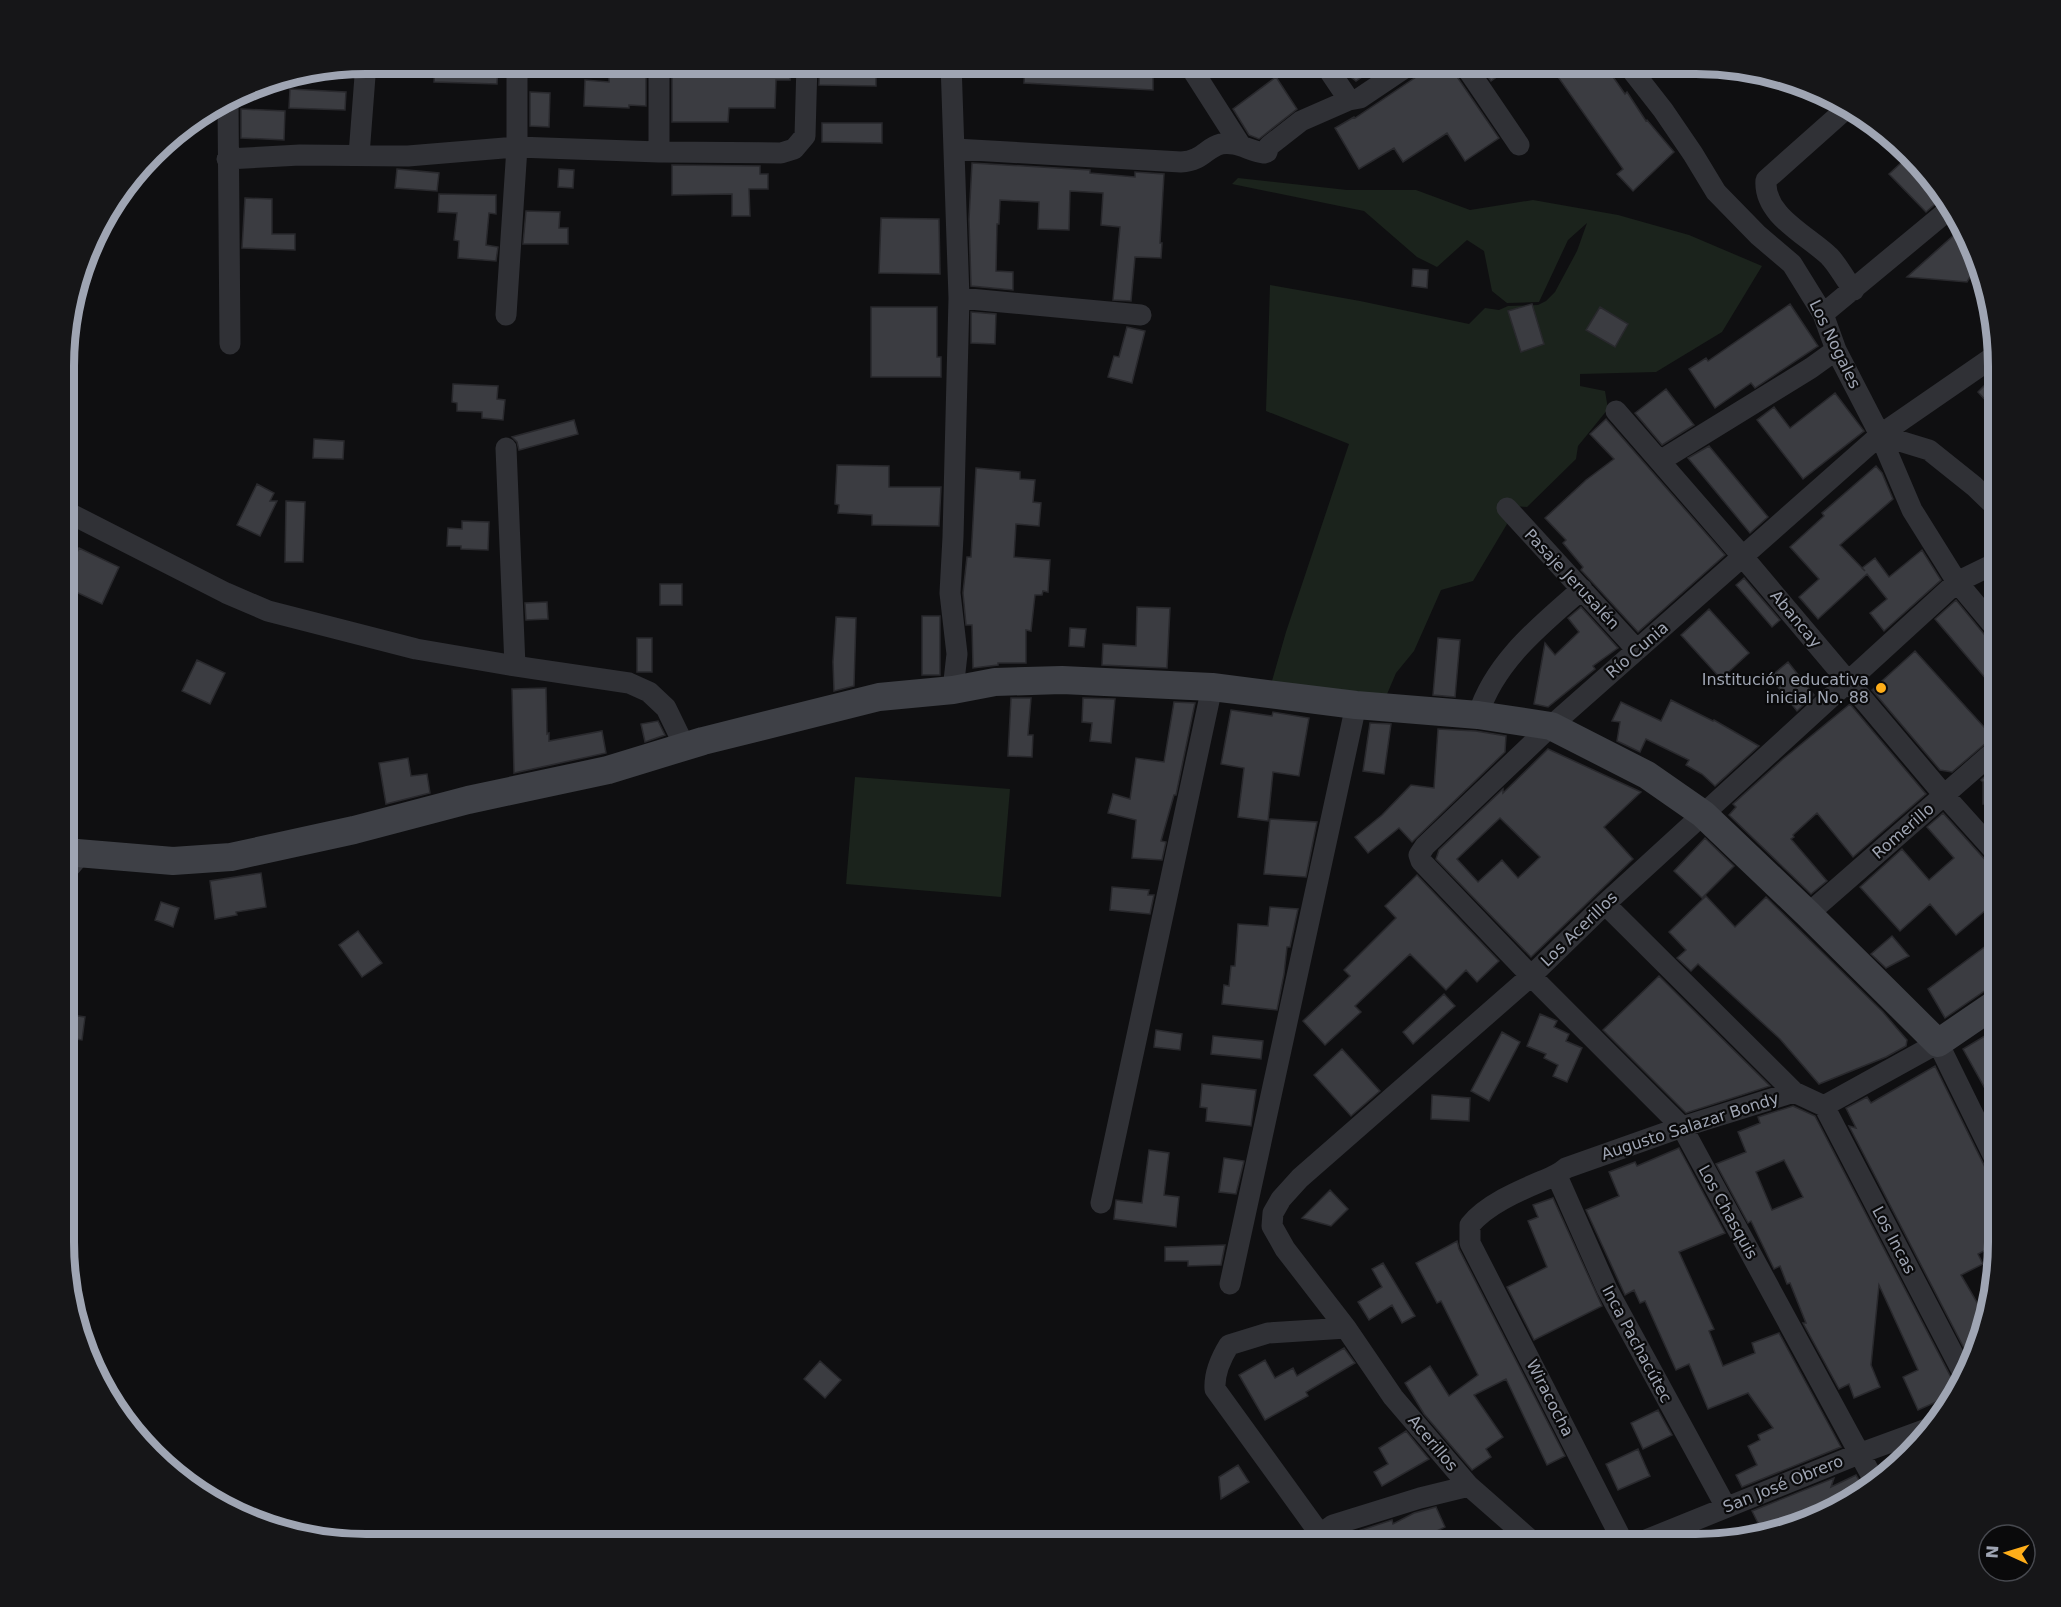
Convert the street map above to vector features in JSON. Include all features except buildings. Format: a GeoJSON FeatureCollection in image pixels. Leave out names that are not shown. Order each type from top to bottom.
{"type":"FeatureCollection","features":[{"type":"Feature","properties":{"kind":"street"},"geometry":{"type":"LineString","coordinates":[[359,154],[365,74]]}},
{"type":"Feature","properties":{"kind":"street"},"geometry":{"type":"LineString","coordinates":[[506,315],[517,147],[518,74]]}},
{"type":"Feature","properties":{"kind":"street"},"geometry":{"type":"LineString","coordinates":[[658,153],[659,74]]}},
{"type":"Feature","properties":{"kind":"street"},"geometry":{"type":"LineString","coordinates":[[227,159],[359,154],[408,156],[517,147],[658,153],[781,153],[794,149],[805,136],[807,74]]}},
{"type":"Feature","properties":{"kind":"street"},"geometry":{"type":"LineString","coordinates":[[952,74],[959,298],[954,537],[950,593],[957,654],[954,690]]}},
{"type":"Feature","properties":{"kind":"street"},"geometry":{"type":"LineString","coordinates":[[1195,74],[1241,146]]}},
{"type":"Feature","properties":{"kind":"street"},"geometry":{"type":"LineString","coordinates":[[1331,74],[1349,100]]}},
{"type":"Feature","properties":{"kind":"street"},"geometry":{"type":"LineString","coordinates":[[955,149],[1181,162],[1195,160],[1217,146],[1231,144],[1258,152],[1267,152],[1269,146],[1301,121],[1349,100],[1360,98],[1396,74]]}},
{"type":"Feature","properties":{"kind":"street"},"geometry":{"type":"LineString","coordinates":[[1471,74],[1519,145]]}},
{"type":"Feature","properties":{"kind":"street","name":"Los Nogales"},"geometry":{"type":"LineString","coordinates":[[1634,74],[1681,136],[1716,192],[1758,235],[1792,264],[1823,314],[1836,350],[1880,435],[1912,510],[1957,582],[1988,619]]}},
{"type":"Feature","properties":{"kind":"street"},"geometry":{"type":"LineString","coordinates":[[228,108],[230,344]]}},
{"type":"Feature","properties":{"kind":"street"},"geometry":{"type":"LineString","coordinates":[[1841,113],[1766,180],[1765,189],[1769,202],[1779,214],[1830,257],[1854,290]]}},
{"type":"Feature","properties":{"kind":"street"},"geometry":{"type":"LineString","coordinates":[[1823,314],[1944,214]]}},
{"type":"Feature","properties":{"kind":"street"},"geometry":{"type":"LineString","coordinates":[[959,298],[1141,315]]}},
{"type":"Feature","properties":{"kind":"street"},"geometry":{"type":"LineString","coordinates":[[1660,461],[1811,368],[1836,350]]}},
{"type":"Feature","properties":{"kind":"street","name":"Río Cunia"},"geometry":{"type":"LineString","coordinates":[[1531,976],[1425,866],[1419,855],[1425,846],[1551,726],[1880,435],[1988,361]]}},
{"type":"Feature","properties":{"kind":"street","name":"Abancay"},"geometry":{"type":"LineString","coordinates":[[1616,411],[1988,844]]}},
{"type":"Feature","properties":{"kind":"street"},"geometry":{"type":"LineString","coordinates":[[1880,435],[1929,450],[1988,499]]}},
{"type":"Feature","properties":{"kind":"street"},"geometry":{"type":"LineString","coordinates":[[506,448],[515,666]]}},
{"type":"Feature","properties":{"kind":"street","name":"Pasaje Jerusalén"},"geometry":{"type":"LineString","coordinates":[[1507,508],[1638,650]]}},
{"type":"Feature","properties":{"kind":"street"},"geometry":{"type":"LineString","coordinates":[[74,516],[226,593],[268,611],[416,649],[629,683],[650,692],[666,708],[685,747]]}},
{"type":"Feature","properties":{"kind":"street","name":"Los Acerillos"},"geometry":{"type":"LineString","coordinates":[[1346,1328],[1285,1249],[1272,1226],[1273,1214],[1281,1199],[1300,1178],[1531,976],[1605,904],[1957,582],[1988,567]]}},
{"type":"Feature","properties":{"kind":"street"},"geometry":{"type":"LineString","coordinates":[[1478,715],[1483,701],[1511,656],[1541,625],[1582,589]]}},
{"type":"Feature","properties":{"kind":"street"},"geometry":{"type":"LineString","coordinates":[[74,860],[173,861],[231,857],[344,832],[468,800],[608,770],[685,747],[879,697],[954,690],[995,682],[1062,680],[1212,687],[1356,705],[1478,715],[1551,726],[1647,775],[1703,814],[1938,1043],[1988,1145]]}},
{"type":"Feature","properties":{"kind":"street"},"geometry":{"type":"LineString","coordinates":[[1101,1203],[1212,687]]}},
{"type":"Feature","properties":{"kind":"street"},"geometry":{"type":"LineString","coordinates":[[1230,1284],[1356,705]]}},
{"type":"Feature","properties":{"kind":"street","name":"Romerillo"},"geometry":{"type":"LineString","coordinates":[[1808,914],[1988,757]]}},
{"type":"Feature","properties":{"kind":"street"},"geometry":{"type":"LineString","coordinates":[[1605,904],[1794,1092]]}},
{"type":"Feature","properties":{"kind":"street","name":"Los Chasquis"},"geometry":{"type":"LineString","coordinates":[[1531,976],[1682,1127],[1871,1474]]}},
{"type":"Feature","properties":{"kind":"street"},"geometry":{"type":"LineString","coordinates":[[1824,1106],[1938,1043],[1988,1009]]}},
{"type":"Feature","properties":{"kind":"street","name":"Augusto Salazar Bondy"},"geometry":{"type":"LineString","coordinates":[[1476,1251],[1470,1243],[1470,1225],[1485,1209],[1542,1180],[1557,1176],[1572,1165],[1794,1092],[1824,1106]]}},
{"type":"Feature","properties":{"kind":"street","name":"Los Incas"},"geometry":{"type":"LineString","coordinates":[[1824,1106],[1959,1366]]}},
{"type":"Feature","properties":{"kind":"street","name":"Inca Pachacútec"},"geometry":{"type":"LineString","coordinates":[[1557,1176],[1607,1289],[1726,1507]]}},
{"type":"Feature","properties":{"kind":"street","name":"Wiracocha"},"geometry":{"type":"LineString","coordinates":[[1476,1251],[1619,1534]]}},
{"type":"Feature","properties":{"kind":"street"},"geometry":{"type":"LineString","coordinates":[[1312,1534],[1215,1389],[1214,1379],[1229,1345],[1268,1333],[1346,1328]]}},
{"type":"Feature","properties":{"kind":"street","name":"Acerillos"},"geometry":{"type":"LineString","coordinates":[[1346,1328],[1393,1397],[1469,1486],[1524,1534]]}},
{"type":"Feature","properties":{"kind":"street","name":"San José Obrero"},"geometry":{"type":"LineString","coordinates":[[1660,1534],[1916,1433]]}},
{"type":"Feature","properties":{"kind":"street"},"geometry":{"type":"LineString","coordinates":[[1321,1534],[1332,1525],[1420,1498],[1469,1486]]}},
{"type":"Feature","properties":{"kind":"shaded area"},"geometry":{"type":"Polygon","coordinates":[[[1238,178],[1347,190],[1416,190],[1470,210],[1533,200],[1618,215],[1689,235],[1762,266],[1722,332],[1656,372],[1580,374],[1580,386],[1605,391],[1608,409],[1578,446],[1576,459],[1527,507],[1503,505],[1507,524],[1473,581],[1441,590],[1414,651],[1396,673],[1382,706],[1268,695],[1286,632],[1349,444],[1266,411],[1270,285],[1469,324],[1485,308],[1499,310],[1508,306],[1538,305],[1546,301],[1555,292],[1577,251],[1587,223],[1568,240],[1539,302],[1507,303],[1492,291],[1484,251],[1467,240],[1437,267],[1417,257],[1364,211],[1232,184],[1238,178]]]}},
{"type":"Feature","properties":{"kind":"shaded area"},"geometry":{"type":"Polygon","coordinates":[[[855,777],[1010,789],[1001,897],[846,884],[855,777]]]}},
{"type":"Feature","properties":{"kind":"place","name":"Institución educativa inicial No. 88"},"geometry":{"type":"Point","coordinates":[1881,688]}}]}
